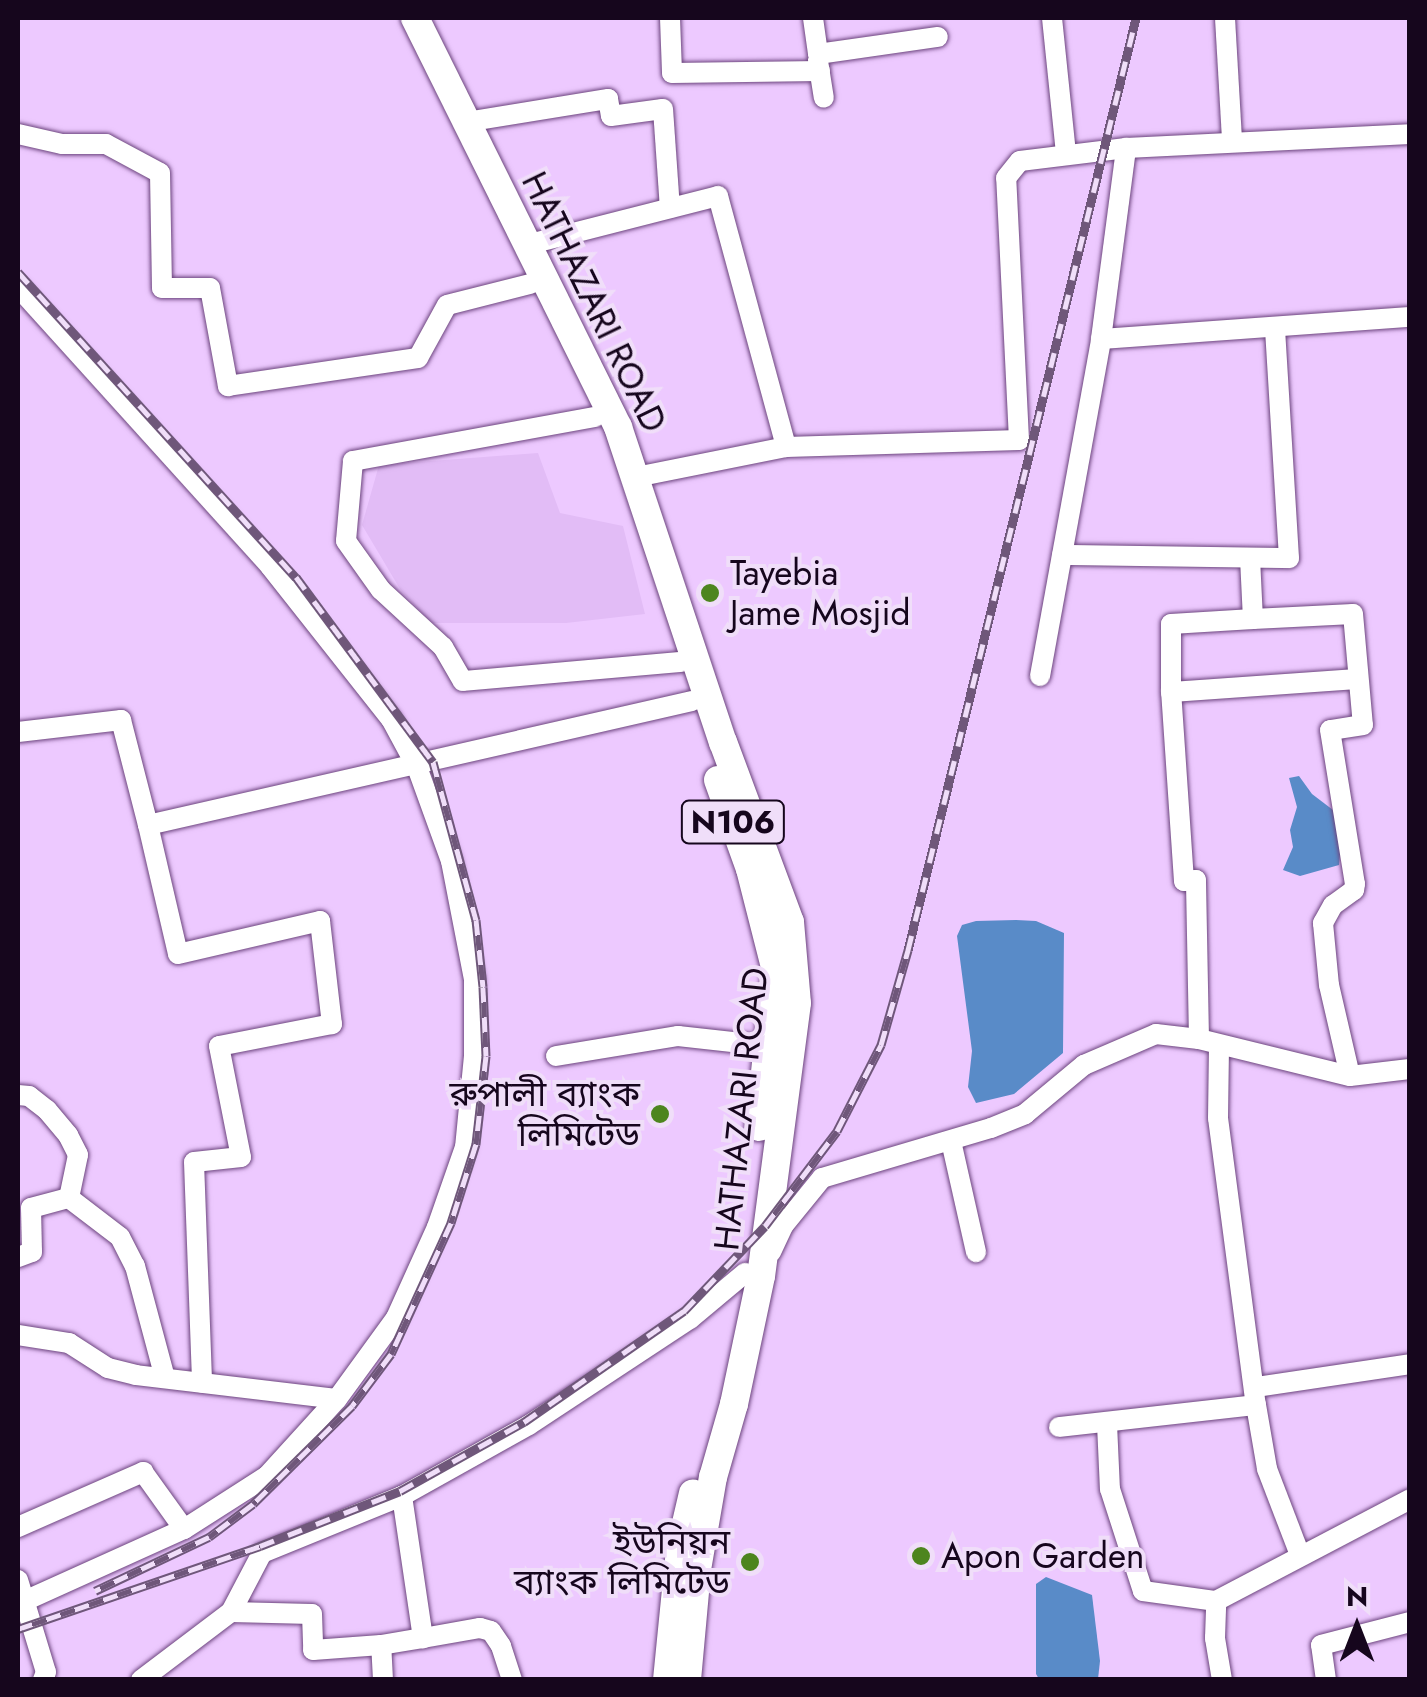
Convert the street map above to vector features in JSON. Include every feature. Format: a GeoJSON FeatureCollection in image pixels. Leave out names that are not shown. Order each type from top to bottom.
{"type":"FeatureCollection","features":[{"type":"Feature","properties":{"kind":"highway","name":"HATHAZARI ROAD"},"geometry":{"type":"LineString","coordinates":[[398,18],[595,417],[750,869],[776,970],[753,1274],[680,1549],[666,1680]]}},
{"type":"Feature","properties":{"kind":"highway","name":"HATHAZARI ROAD"},"geometry":{"type":"LineString","coordinates":[[414,18],[590,368],[636,477],[723,742],[774,869],[796,961],[797,1004],[734,1404],[713,1477],[697,1570],[687,1680]]}},
{"type":"Feature","properties":{"kind":"street"},"geometry":{"type":"LineString","coordinates":[[670,18],[672,72],[819,62],[938,36]]}},
{"type":"Feature","properties":{"kind":"street"},"geometry":{"type":"LineString","coordinates":[[813,18],[824,98]]}},
{"type":"Feature","properties":{"kind":"street"},"geometry":{"type":"LineString","coordinates":[[1052,18],[1066,153]]}},
{"type":"Feature","properties":{"kind":"street"},"geometry":{"type":"LineString","coordinates":[[1224,18],[1232,141]]}},
{"type":"Feature","properties":{"kind":"street"},"geometry":{"type":"LineString","coordinates":[[466,122],[608,99],[611,116],[663,109],[670,208]]}},
{"type":"Feature","properties":{"kind":"street"},"geometry":{"type":"LineString","coordinates":[[18,134],[62,144],[106,144],[160,172],[162,288],[210,288],[228,386],[418,358],[447,305],[530,284]]}},
{"type":"Feature","properties":{"kind":"street"},"geometry":{"type":"LineString","coordinates":[[636,477],[786,447],[1019,440],[1006,178],[1020,161],[1126,148],[1410,134]]}},
{"type":"Feature","properties":{"kind":"street"},"geometry":{"type":"LineString","coordinates":[[1040,676],[1101,339],[1126,148]]}},
{"type":"Feature","properties":{"kind":"street"},"geometry":{"type":"LineString","coordinates":[[526,245],[718,196],[786,447]]}},
{"type":"Feature","properties":{"kind":"street"},"geometry":{"type":"LineString","coordinates":[[18,287],[281,580],[391,719],[417,767],[451,862],[474,979],[474,1056],[465,1146],[437,1227],[396,1318],[337,1400],[268,1476],[184,1529],[21,1602]]}},
{"type":"Feature","properties":{"kind":"street"},"geometry":{"type":"LineString","coordinates":[[1101,339],[1410,316]]}},
{"type":"Feature","properties":{"kind":"street"},"geometry":{"type":"LineString","coordinates":[[1062,556],[1288,558],[1275,328]]}},
{"type":"Feature","properties":{"kind":"street"},"geometry":{"type":"LineString","coordinates":[[595,417],[353,460],[346,542],[381,590],[444,647],[463,681],[682,662]]}},
{"type":"Feature","properties":{"kind":"street"},"geometry":{"type":"LineString","coordinates":[[1250,558],[1253,619]]}},
{"type":"Feature","properties":{"kind":"street"},"geometry":{"type":"LineString","coordinates":[[1198,1039],[1196,880],[1184,880],[1171,692],[1171,624],[1353,614],[1363,725],[1330,730],[1355,884],[1323,923],[1326,972],[1350,1076]]}},
{"type":"Feature","properties":{"kind":"street"},"geometry":{"type":"LineString","coordinates":[[1171,692],[1358,678]]}},
{"type":"Feature","properties":{"kind":"street"},"geometry":{"type":"LineString","coordinates":[[148,825],[417,767],[692,701]]}},
{"type":"Feature","properties":{"kind":"street"},"geometry":{"type":"LineString","coordinates":[[18,732],[120,720],[178,954],[320,921],[332,1024],[219,1046],[241,1157],[194,1162],[202,1383]]}},
{"type":"Feature","properties":{"kind":"street"},"geometry":{"type":"LineString","coordinates":[[141,1680],[231,1612],[262,1553],[402,1496],[530,1426],[753,1274],[782,1226],[822,1178],[952,1141],[1025,1114],[1084,1065],[1156,1034],[1198,1039],[1350,1076],[1410,1068]]}},
{"type":"Feature","properties":{"kind":"street"},"geometry":{"type":"LineString","coordinates":[[556,1056],[678,1036],[768,1046]]}},
{"type":"Feature","properties":{"kind":"street"},"geometry":{"type":"LineString","coordinates":[[1219,1047],[1218,1118],[1267,1469],[1300,1554]]}},
{"type":"Feature","properties":{"kind":"street"},"geometry":{"type":"LineString","coordinates":[[18,1095],[28,1096],[47,1110],[68,1135],[78,1155],[69,1198]]}},
{"type":"Feature","properties":{"kind":"street"},"geometry":{"type":"LineString","coordinates":[[952,1141],[976,1252]]}},
{"type":"Feature","properties":{"kind":"street"},"geometry":{"type":"LineString","coordinates":[[69,1198],[120,1236],[135,1266],[165,1378]]}},
{"type":"Feature","properties":{"kind":"street"},"geometry":{"type":"LineString","coordinates":[[18,1257],[32,1252],[31,1208],[69,1198]]}},
{"type":"Feature","properties":{"kind":"street"},"geometry":{"type":"LineString","coordinates":[[18,1335],[69,1344],[108,1368],[337,1400]]}},
{"type":"Feature","properties":{"kind":"street"},"geometry":{"type":"LineString","coordinates":[[1058,1427],[1106,1424],[1410,1364]]}},
{"type":"Feature","properties":{"kind":"street"},"geometry":{"type":"LineString","coordinates":[[1106,1424],[1110,1489],[1143,1591],[1216,1601],[1410,1498]]}},
{"type":"Feature","properties":{"kind":"street"},"geometry":{"type":"LineString","coordinates":[[18,1527],[143,1472],[184,1529]]}},
{"type":"Feature","properties":{"kind":"street"},"geometry":{"type":"LineString","coordinates":[[402,1496],[423,1638]]}},
{"type":"Feature","properties":{"kind":"street"},"geometry":{"type":"LineString","coordinates":[[18,1580],[21,1602],[46,1672],[43,1680]]}},
{"type":"Feature","properties":{"kind":"street"},"geometry":{"type":"LineString","coordinates":[[1216,1601],[1215,1638],[1222,1680]]}},
{"type":"Feature","properties":{"kind":"street"},"geometry":{"type":"LineString","coordinates":[[231,1612],[312,1614],[312,1650],[381,1644],[480,1628],[491,1631],[512,1680]]}},
{"type":"Feature","properties":{"kind":"street"},"geometry":{"type":"LineString","coordinates":[[1326,1680],[1321,1645],[1410,1622]]}},
{"type":"Feature","properties":{"kind":"street"},"geometry":{"type":"LineString","coordinates":[[381,1644],[382,1680]]}},
{"type":"Feature","properties":{"kind":"shaded area"},"geometry":{"type":"Polygon","coordinates":[[[538,453],[560,513],[623,526],[645,614],[566,623],[431,623],[400,589],[362,525],[379,465],[538,453]]]}},
{"type":"Feature","properties":{"kind":"water"},"geometry":{"type":"Polygon","coordinates":[[[1299,776],[1312,794],[1333,810],[1341,844],[1339,865],[1300,876],[1283,870],[1293,847],[1290,830],[1297,807],[1289,778],[1299,776]]]}},
{"type":"Feature","properties":{"kind":"water"},"geometry":{"type":"Polygon","coordinates":[[[976,921],[1036,921],[1064,933],[1063,1053],[1014,1094],[976,1103],[968,1087],[972,1051],[957,936],[962,925],[976,921]]]}},
{"type":"Feature","properties":{"kind":"water"},"geometry":{"type":"Polygon","coordinates":[[[1046,1577],[1092,1595],[1100,1661],[1098,1679],[1039,1679],[1036,1674],[1036,1584],[1046,1577]]]}},
{"type":"Feature","properties":{"kind":"railway"},"geometry":{"type":"LineString","coordinates":[[18,1629],[260,1546],[400,1491],[524,1422],[684,1311],[765,1226],[837,1131],[881,1045],[908,950],[1136,18]]}},
{"type":"Feature","properties":{"kind":"railway"},"geometry":{"type":"LineString","coordinates":[[18,272],[296,577],[433,762],[476,920],[483,987],[486,1056],[476,1144],[451,1223],[391,1354],[352,1406],[253,1504],[209,1537],[95,1591]]}},
{"type":"Feature","properties":{"kind":"place","name":"Tayebia Jame Mosjid"},"geometry":{"type":"Point","coordinates":[710,593]}},
{"type":"Feature","properties":{"kind":"place","name":"রুপালী ব্যাংক লিমিটেড"},"geometry":{"type":"Point","coordinates":[660,1114]}},
{"type":"Feature","properties":{"kind":"place","name":"Apon Garden"},"geometry":{"type":"Point","coordinates":[921,1556]}},
{"type":"Feature","properties":{"kind":"place","name":"ইউনিয়ন ব্যাংক লিমিটেড"},"geometry":{"type":"Point","coordinates":[750,1562]}}]}
